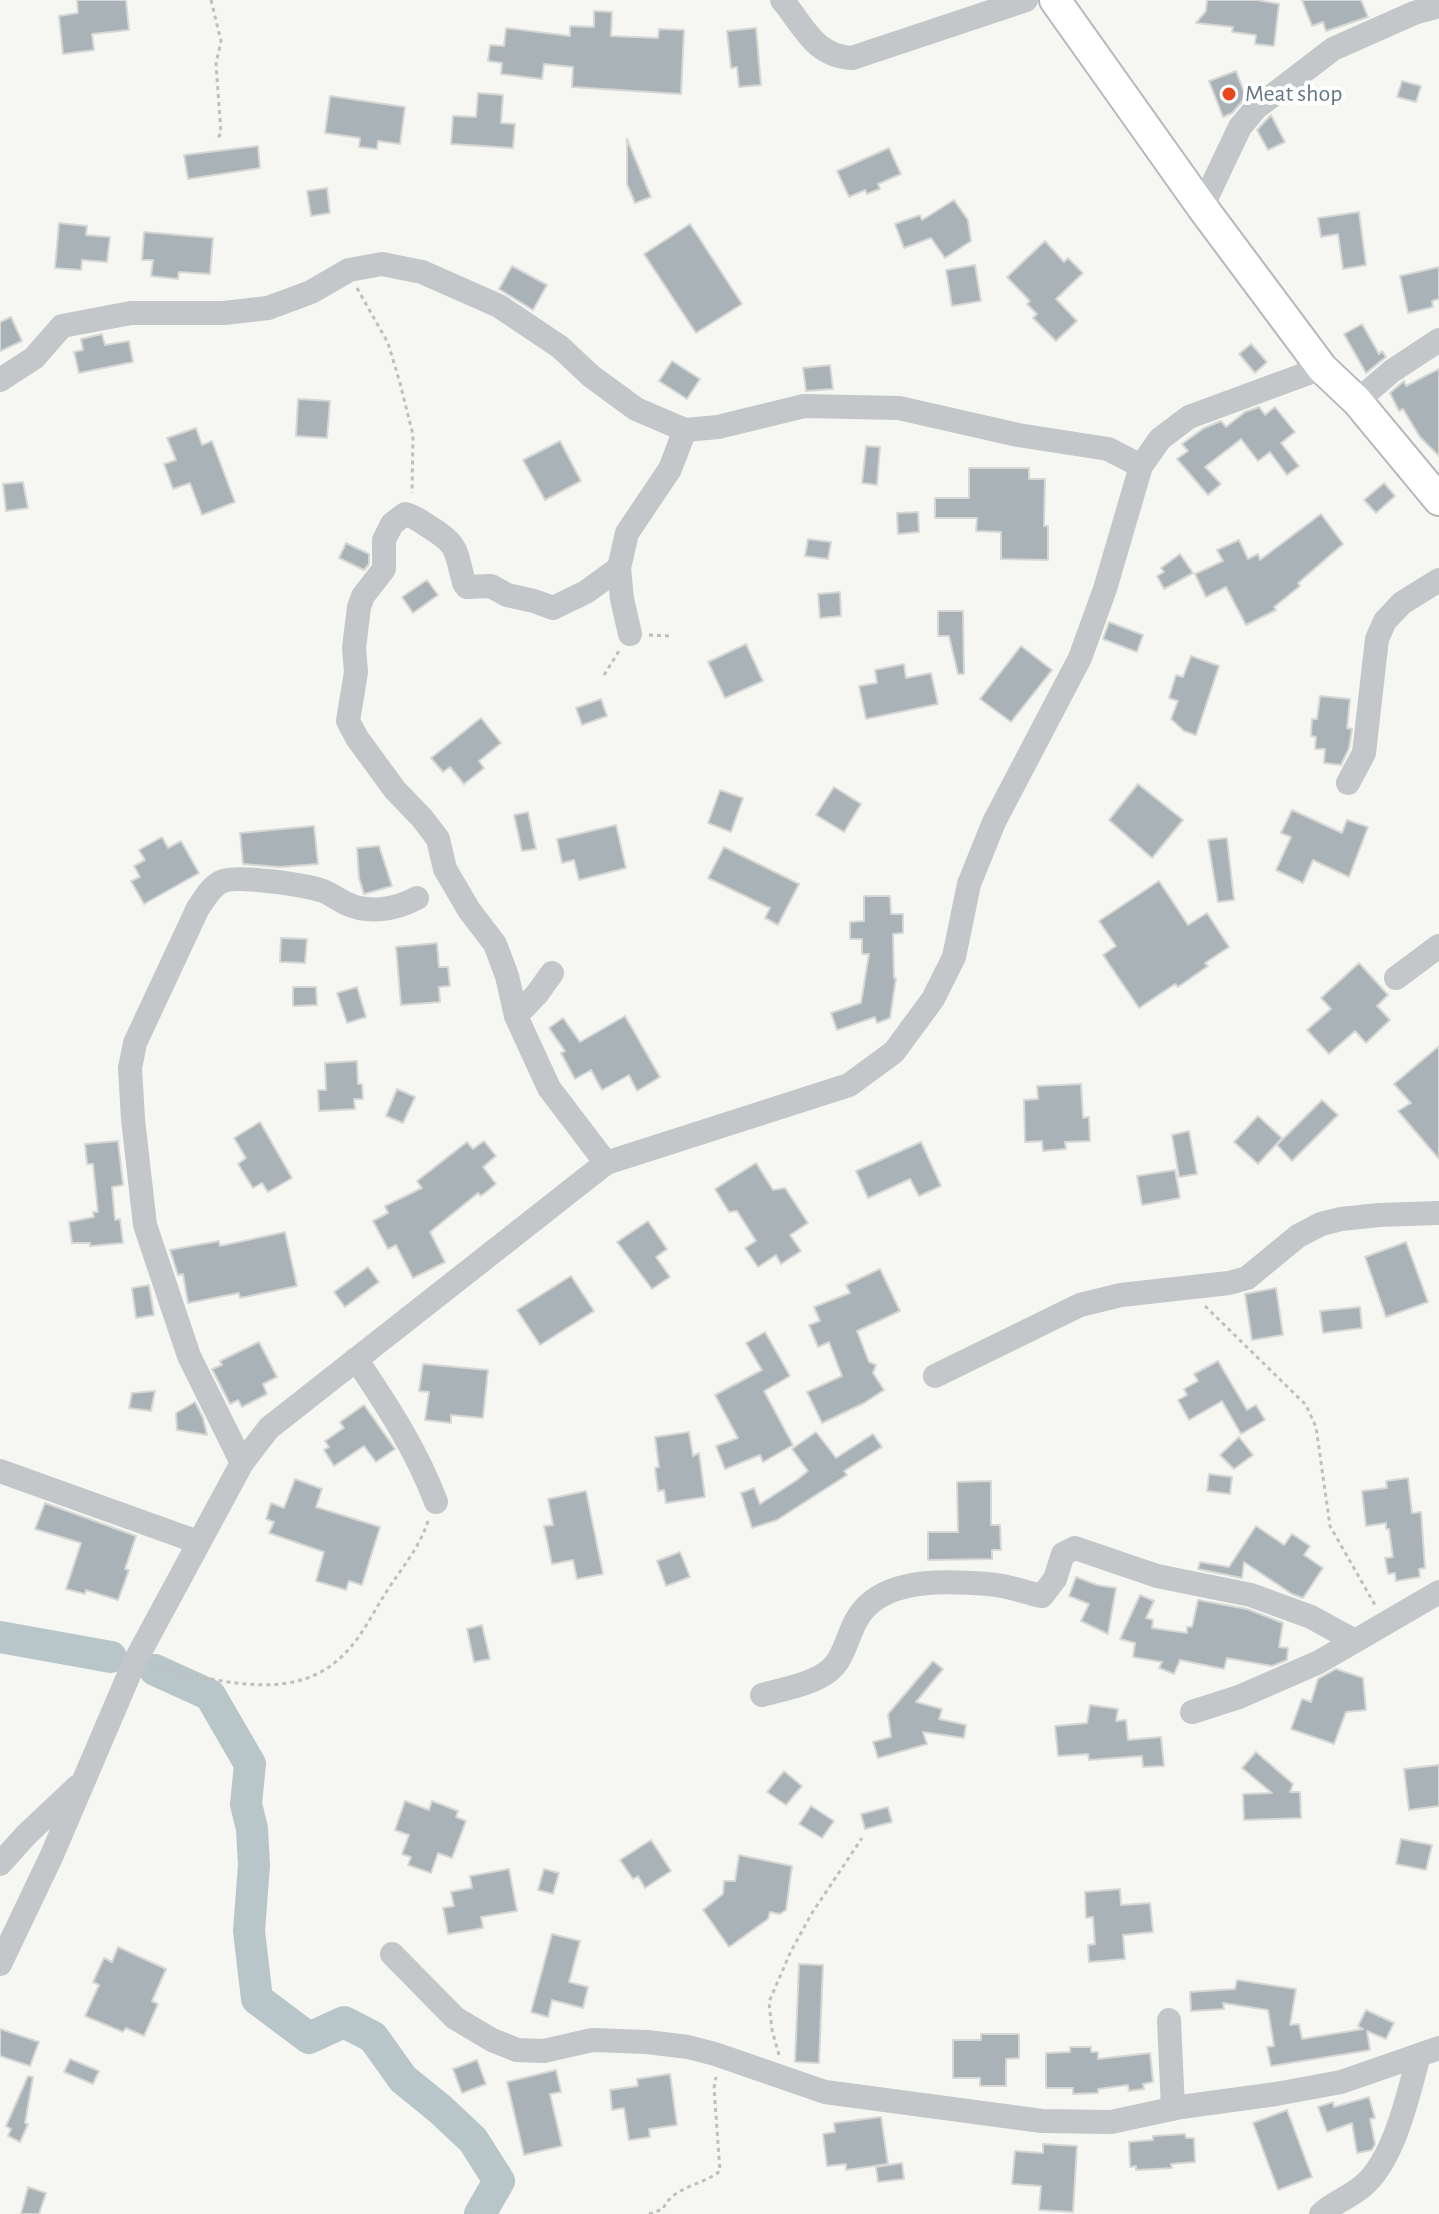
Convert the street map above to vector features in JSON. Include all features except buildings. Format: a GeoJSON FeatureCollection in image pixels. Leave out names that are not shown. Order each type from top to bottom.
{"type":"FeatureCollection","features":[{"type":"Feature","properties":{"kind":"main road"},"geometry":{"type":"LineString","coordinates":[[1055,0],[1202,207],[1322,368],[1357,401],[1439,500]]}},
{"type":"Feature","properties":{"kind":"street"},"geometry":{"type":"LineString","coordinates":[[782,0],[819,49],[838,57],[852,58],[1026,0]]}},
{"type":"Feature","properties":{"kind":"street"},"geometry":{"type":"LineString","coordinates":[[1202,207],[1240,127],[1256,108],[1333,49],[1414,13],[1439,6]]}},
{"type":"Feature","properties":{"kind":"street"},"geometry":{"type":"LineString","coordinates":[[0,380],[34,358],[62,326],[131,313],[224,313],[268,308],[311,292],[349,270],[382,264],[402,266],[499,306],[560,347],[591,376],[636,409],[685,430],[718,427],[804,406],[899,408],[1018,435],[1108,449],[1141,466]]}},
{"type":"Feature","properties":{"kind":"street"},"geometry":{"type":"LineString","coordinates":[[1357,401],[1392,371],[1439,340]]}},
{"type":"Feature","properties":{"kind":"street"},"geometry":{"type":"LineString","coordinates":[[0,1964],[52,1855],[134,1663],[242,1463],[269,1428],[606,1163],[849,1085],[894,1052],[933,999],[954,957],[969,884],[994,822],[1080,658],[1105,589],[1141,466],[1160,439],[1189,417],[1322,368]]}},
{"type":"Feature","properties":{"kind":"street"},"geometry":{"type":"LineString","coordinates":[[630,634],[619,568],[627,533],[670,469],[685,430]]}},
{"type":"Feature","properties":{"kind":"street"},"geometry":{"type":"LineString","coordinates":[[606,1163],[549,1088],[516,1016],[507,976],[495,944],[469,910],[445,869],[438,839],[395,790],[348,721],[356,672],[354,648],[359,607],[363,596],[384,569],[384,540],[392,524],[405,514],[449,539],[457,552],[464,583],[472,588],[491,586],[507,595],[553,608],[586,592],[619,568]]}},
{"type":"Feature","properties":{"kind":"street"},"geometry":{"type":"LineString","coordinates":[[1348,783],[1364,753],[1377,639],[1385,621],[1402,603],[1439,580]]}},
{"type":"Feature","properties":{"kind":"street"},"geometry":{"type":"LineString","coordinates":[[242,1463],[189,1356],[145,1225],[130,1068],[135,1043],[198,908],[211,889],[224,880],[299,884],[364,909],[397,907],[417,898]]}},
{"type":"Feature","properties":{"kind":"street"},"geometry":{"type":"LineString","coordinates":[[1396,978],[1439,946]]}},
{"type":"Feature","properties":{"kind":"street"},"geometry":{"type":"LineString","coordinates":[[516,1016],[552,973]]}},
{"type":"Feature","properties":{"kind":"street"},"geometry":{"type":"LineString","coordinates":[[935,1376],[1080,1305],[1121,1295],[1247,1278],[1298,1236],[1321,1224],[1367,1217],[1439,1213]]}},
{"type":"Feature","properties":{"kind":"street"},"geometry":{"type":"LineString","coordinates":[[356,1359],[389,1407],[427,1477],[436,1502]]}},
{"type":"Feature","properties":{"kind":"street"},"geometry":{"type":"LineString","coordinates":[[0,1471],[198,1542]]}},
{"type":"Feature","properties":{"kind":"street"},"geometry":{"type":"LineString","coordinates":[[762,1695],[818,1678],[829,1669],[838,1661],[858,1616],[870,1602],[919,1584],[990,1584],[1042,1596],[1055,1579],[1063,1554],[1075,1548],[1172,1580],[1251,1595],[1311,1617],[1353,1640]]}},
{"type":"Feature","properties":{"kind":"street"},"geometry":{"type":"LineString","coordinates":[[1192,1712],[1276,1682],[1319,1662],[1439,1592]]}},
{"type":"Feature","properties":{"kind":"street"},"geometry":{"type":"LineString","coordinates":[[0,1864],[85,1779]]}},
{"type":"Feature","properties":{"kind":"street"},"geometry":{"type":"LineString","coordinates":[[392,1954],[455,2018],[492,2040],[517,2050],[544,2051],[592,2040],[688,2047],[825,2092],[1042,2121],[1111,2122],[1341,2082],[1429,2052]]}},
{"type":"Feature","properties":{"kind":"street"},"geometry":{"type":"LineString","coordinates":[[1169,2020],[1173,2109]]}},
{"type":"Feature","properties":{"kind":"street"},"geometry":{"type":"LineString","coordinates":[[1321,2214],[1362,2187],[1377,2170],[1429,2052]]}},
{"type":"Feature","properties":{"kind":"path"},"geometry":{"type":"LineString","coordinates":[[211,0],[221,41],[216,64],[221,133],[216,141]]}},
{"type":"Feature","properties":{"kind":"path"},"geometry":{"type":"LineString","coordinates":[[349,270],[366,308],[388,343],[413,435],[412,495],[405,514]]}},
{"type":"Feature","properties":{"kind":"path"},"geometry":{"type":"LineString","coordinates":[[604,675],[630,634]]}},
{"type":"Feature","properties":{"kind":"path"},"geometry":{"type":"LineString","coordinates":[[1178,1289],[1212,1312],[1306,1405],[1316,1427],[1330,1526],[1372,1598],[1382,1623]]}},
{"type":"Feature","properties":{"kind":"path"},"geometry":{"type":"LineString","coordinates":[[134,1663],[224,1681],[268,1685],[311,1677],[338,1660],[357,1639],[412,1558],[436,1502]]}},
{"type":"Feature","properties":{"kind":"path"},"geometry":{"type":"LineString","coordinates":[[786,2077],[772,2030],[769,2002],[805,1926],[862,1838]]}},
{"type":"Feature","properties":{"kind":"path"},"geometry":{"type":"LineString","coordinates":[[649,2214],[663,2209],[667,2200],[720,2171],[715,2054]]}},
{"type":"Feature","properties":{"kind":"waterway"},"geometry":{"type":"LineString","coordinates":[[0,1637],[111,1657]]}},
{"type":"Feature","properties":{"kind":"waterway"},"geometry":{"type":"LineString","coordinates":[[155,1670],[210,1695],[250,1764],[246,1804],[252,1829],[254,1865],[249,1931],[257,1999],[309,2038],[344,2022],[373,2037],[403,2079],[473,2140],[499,2181],[480,2214]]}},
{"type":"Feature","properties":{"kind":"place","name":"Meat shop"},"geometry":{"type":"Point","coordinates":[1229,94]}}]}
